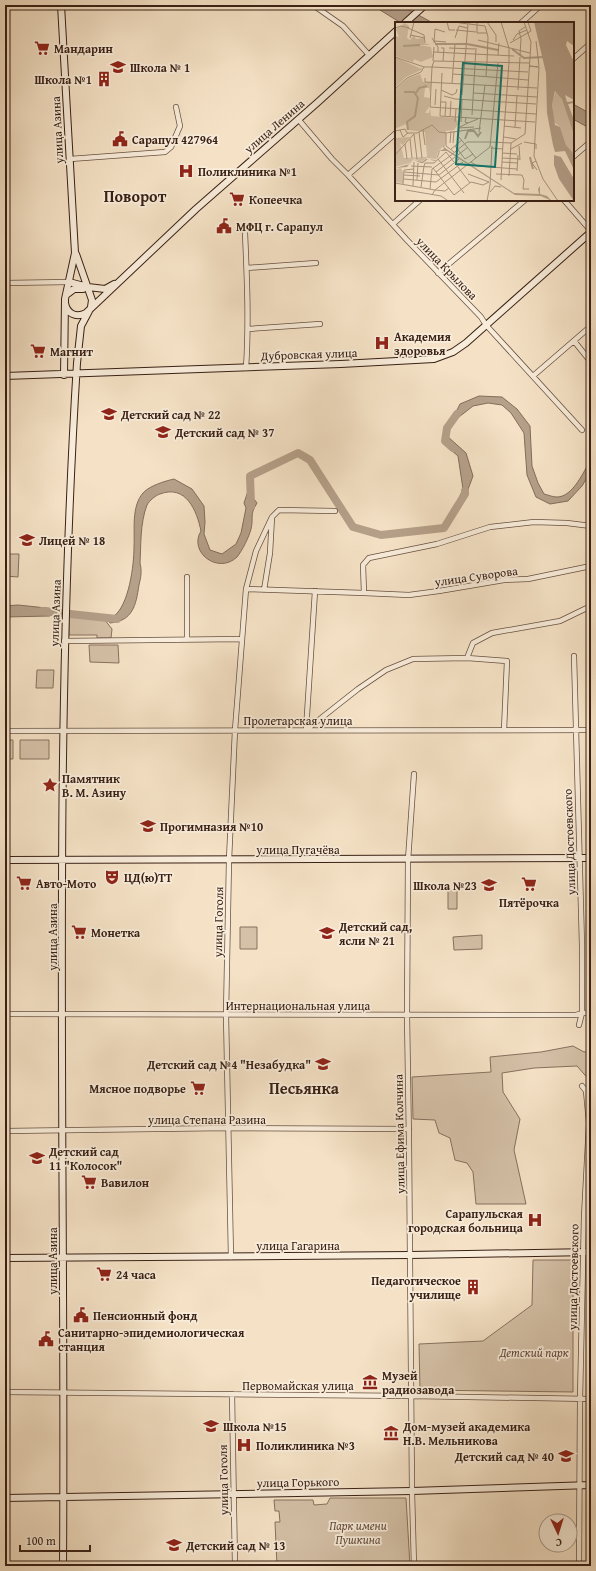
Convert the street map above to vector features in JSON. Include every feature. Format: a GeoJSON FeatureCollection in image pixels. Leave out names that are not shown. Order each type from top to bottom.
{"type":"FeatureCollection","features":[{"type":"Feature","properties":{"kind":"main road","name":"улица Азина"},"geometry":{"type":"LineString","coordinates":[[61,5],[75,253],[66,295]]}},
{"type":"Feature","properties":{"kind":"main road"},"geometry":{"type":"LineString","coordinates":[[406,22],[425,5]]}},
{"type":"Feature","properties":{"kind":"main road","name":"улица Ленина"},"geometry":{"type":"LineString","coordinates":[[90,309],[202,204],[395,32]]}},
{"type":"Feature","properties":{"kind":"main road","name":"Дубровская улица"},"geometry":{"type":"LineString","coordinates":[[5,376],[77,375],[434,359],[453,352],[466,343],[591,232]]}},
{"type":"Feature","properties":{"kind":"main road","name":"улица Азина"},"geometry":{"type":"LineString","coordinates":[[75,253],[90,296]]}},
{"type":"Feature","properties":{"kind":"main road","name":"улица Ленина"},"geometry":{"type":"LineString","coordinates":[[69,282],[88,287],[105,289],[131,270]]}},
{"type":"Feature","properties":{"kind":"main road"},"geometry":{"type":"LineString","coordinates":[[64,375],[65,303],[66,295],[71,290],[78,288],[86,290],[90,296],[90,309],[82,315],[74,315],[68,311],[65,303]]}},
{"type":"Feature","properties":{"kind":"main road","name":"улица Азина"},"geometry":{"type":"LineString","coordinates":[[63,1566],[62,860],[64,627],[80,334],[84,318],[90,309]]}},
{"type":"Feature","properties":{"kind":"main road","name":"улица Пугачёва"},"geometry":{"type":"LineString","coordinates":[[5,860],[408,860],[591,858]]}},
{"type":"Feature","properties":{"kind":"main road","name":"улица Гагарина"},"geometry":{"type":"LineString","coordinates":[[5,1258],[410,1256],[591,1252]]}},
{"type":"Feature","properties":{"kind":"main road","name":"улица Горького"},"geometry":{"type":"LineString","coordinates":[[5,1498],[412,1491],[591,1485]]}},
{"type":"Feature","properties":{"kind":"street"},"geometry":{"type":"LineString","coordinates":[[313,5],[343,26],[369,55]]}},
{"type":"Feature","properties":{"kind":"street"},"geometry":{"type":"LineString","coordinates":[[522,22],[541,5]]}},
{"type":"Feature","properties":{"kind":"street"},"geometry":{"type":"LineString","coordinates":[[574,58],[591,43]]}},
{"type":"Feature","properties":{"kind":"street"},"geometry":{"type":"LineString","coordinates":[[70,159],[164,152],[171,147],[180,126],[176,107]]}},
{"type":"Feature","properties":{"kind":"street","name":"улица Крылова"},"geometry":{"type":"LineString","coordinates":[[298,119],[332,159],[348,174],[438,273],[481,317],[486,325],[582,430]]}},
{"type":"Feature","properties":{"kind":"street"},"geometry":{"type":"LineString","coordinates":[[348,174],[395,134]]}},
{"type":"Feature","properties":{"kind":"street"},"geometry":{"type":"LineString","coordinates":[[574,156],[588,144]]}},
{"type":"Feature","properties":{"kind":"street"},"geometry":{"type":"LineString","coordinates":[[393,224],[419,201]]}},
{"type":"Feature","properties":{"kind":"street"},"geometry":{"type":"LineString","coordinates":[[438,273],[524,201]]}},
{"type":"Feature","properties":{"kind":"street"},"geometry":{"type":"LineString","coordinates":[[565,201],[591,232]]}},
{"type":"Feature","properties":{"kind":"street"},"geometry":{"type":"LineString","coordinates":[[245,233],[248,329],[246,368]]}},
{"type":"Feature","properties":{"kind":"street"},"geometry":{"type":"LineString","coordinates":[[247,268],[316,263]]}},
{"type":"Feature","properties":{"kind":"street"},"geometry":{"type":"LineString","coordinates":[[5,283],[69,282]]}},
{"type":"Feature","properties":{"kind":"street"},"geometry":{"type":"LineString","coordinates":[[248,329],[320,324]]}},
{"type":"Feature","properties":{"kind":"street"},"geometry":{"type":"LineString","coordinates":[[533,376],[591,326]]}},
{"type":"Feature","properties":{"kind":"street"},"geometry":{"type":"LineString","coordinates":[[574,341],[591,362]]}},
{"type":"Feature","properties":{"kind":"street"},"geometry":{"type":"LineString","coordinates":[[264,590],[270,553],[272,517],[280,510],[335,511]]}},
{"type":"Feature","properties":{"kind":"street","name":"улица Гоголя"},"geometry":{"type":"LineString","coordinates":[[232,1257],[226,1015],[229,860],[234,730],[246,589],[256,551],[272,517]]}},
{"type":"Feature","properties":{"kind":"street"},"geometry":{"type":"LineString","coordinates":[[364,593],[363,565],[369,558],[437,544],[490,527],[534,522],[567,523],[591,526]]}},
{"type":"Feature","properties":{"kind":"street","name":"улица Суворова"},"geometry":{"type":"LineString","coordinates":[[246,589],[409,595],[504,580],[528,579],[591,566]]}},
{"type":"Feature","properties":{"kind":"street"},"geometry":{"type":"LineString","coordinates":[[187,577],[187,639]]}},
{"type":"Feature","properties":{"kind":"street"},"geometry":{"type":"LineString","coordinates":[[306,730],[315,591]]}},
{"type":"Feature","properties":{"kind":"street"},"geometry":{"type":"LineString","coordinates":[[467,658],[473,643],[492,633],[560,621],[591,606]]}},
{"type":"Feature","properties":{"kind":"street"},"geometry":{"type":"LineString","coordinates":[[64,641],[242,639]]}},
{"type":"Feature","properties":{"kind":"street","name":"улица Достоевского"},"geometry":{"type":"LineString","coordinates":[[574,656],[579,858],[582,901],[582,1013],[579,1026]]}},
{"type":"Feature","properties":{"kind":"street"},"geometry":{"type":"LineString","coordinates":[[306,730],[358,689],[386,670],[413,659],[467,658],[507,661],[504,730]]}},
{"type":"Feature","properties":{"kind":"street","name":"Пролетарская улица"},"geometry":{"type":"LineString","coordinates":[[5,731],[591,730]]}},
{"type":"Feature","properties":{"kind":"street","name":"улица Ефима Колчина"},"geometry":{"type":"LineString","coordinates":[[414,774],[408,860],[407,1015],[414,1566]]}},
{"type":"Feature","properties":{"kind":"street","name":"Интернациональная улица"},"geometry":{"type":"LineString","coordinates":[[5,1014],[576,1015],[591,1013]]}},
{"type":"Feature","properties":{"kind":"street","name":"улица Достоевского"},"geometry":{"type":"LineString","coordinates":[[579,1566],[580,1399],[589,1123],[586,1091],[582,1086]]}},
{"type":"Feature","properties":{"kind":"street","name":"улица Степана Разина"},"geometry":{"type":"LineString","coordinates":[[5,1131],[229,1128],[409,1129]]}},
{"type":"Feature","properties":{"kind":"street","name":"Первомайская улица"},"geometry":{"type":"LineString","coordinates":[[5,1392],[411,1396],[591,1400]]}},
{"type":"Feature","properties":{"kind":"street","name":"улица Гоголя"},"geometry":{"type":"LineString","coordinates":[[232,1394],[235,1566]]}},
{"type":"Feature","properties":{"kind":"green space"},"geometry":{"type":"Polygon","coordinates":[[[5,554],[19,554],[18,577],[5,576],[5,554]]]}},
{"type":"Feature","properties":{"kind":"green space"},"geometry":{"type":"Polygon","coordinates":[[[69,616],[104,619],[112,629],[111,638],[97,638],[97,635],[69,635],[69,616]]]}},
{"type":"Feature","properties":{"kind":"green space"},"geometry":{"type":"Polygon","coordinates":[[[89,645],[118,645],[119,663],[90,662],[89,645]]]}},
{"type":"Feature","properties":{"kind":"green space"},"geometry":{"type":"Polygon","coordinates":[[[37,670],[54,670],[53,688],[36,688],[37,670]]]}},
{"type":"Feature","properties":{"kind":"green space"},"geometry":{"type":"Polygon","coordinates":[[[5,740],[13,740],[13,759],[5,759],[5,740]]]}},
{"type":"Feature","properties":{"kind":"green space"},"geometry":{"type":"Polygon","coordinates":[[[20,740],[49,740],[49,759],[20,759],[20,740]]]}},
{"type":"Feature","properties":{"kind":"green space"},"geometry":{"type":"Polygon","coordinates":[[[448,890],[457,890],[457,909],[448,909],[448,890]]]}},
{"type":"Feature","properties":{"kind":"green space"},"geometry":{"type":"Polygon","coordinates":[[[240,927],[257,927],[257,949],[240,949],[240,927]]]}},
{"type":"Feature","properties":{"kind":"green space"},"geometry":{"type":"Polygon","coordinates":[[[482,935],[482,949],[454,950],[453,937],[482,935]]]}},
{"type":"Feature","properties":{"kind":"green space"},"geometry":{"type":"Polygon","coordinates":[[[573,1046],[584,1052],[591,1051],[591,1082],[577,1066],[534,1068],[502,1073],[503,1092],[520,1119],[514,1150],[526,1204],[476,1204],[473,1172],[467,1163],[455,1160],[450,1138],[439,1133],[435,1120],[413,1119],[412,1077],[491,1072],[490,1057],[541,1052],[573,1046]]]}},
{"type":"Feature","properties":{"kind":"green space","name":"Детский парк"},"geometry":{"type":"Polygon","coordinates":[[[533,1260],[573,1260],[573,1392],[420,1390],[419,1344],[483,1341],[532,1305],[533,1260]]]}},
{"type":"Feature","properties":{"kind":"green space"},"geometry":{"type":"Polygon","coordinates":[[[590,1260],[591,1393],[587,1393],[590,1260]]]}},
{"type":"Feature","properties":{"kind":"green space","name":"Парк имени Пушкина"},"geometry":{"type":"Polygon","coordinates":[[[330,1498],[406,1498],[410,1566],[277,1566],[275,1522],[280,1522],[279,1511],[275,1511],[274,1500],[313,1500],[314,1505],[327,1504],[330,1498]]]}},
{"type":"Feature","properties":{"kind":"shaded area"},"geometry":{"type":"Polygon","coordinates":[[[372,5],[400,5],[431,22],[399,22],[372,5]]]}},
{"type":"Feature","properties":{"kind":"shaded area"},"geometry":{"type":"Polygon","coordinates":[[[574,105],[591,114],[591,129],[574,120],[574,105]]]}},
{"type":"Feature","properties":{"kind":"shaded area"},"geometry":{"type":"Polygon","coordinates":[[[479,396],[502,397],[517,409],[530,426],[532,466],[544,494],[557,497],[568,493],[573,488],[591,459],[591,471],[582,486],[568,501],[550,504],[536,497],[527,475],[524,433],[511,413],[502,405],[488,403],[473,406],[450,424],[460,404],[479,396]]]}},
{"type":"Feature","properties":{"kind":"shaded area"},"geometry":{"type":"Polygon","coordinates":[[[447,436],[466,453],[473,476],[464,500],[459,498],[463,489],[458,456],[444,444],[447,436]]]}},
{"type":"Feature","properties":{"kind":"shaded area"},"geometry":{"type":"Polygon","coordinates":[[[174,479],[192,489],[204,506],[204,534],[210,550],[222,554],[236,544],[241,533],[246,508],[244,503],[248,491],[257,503],[252,514],[252,525],[247,540],[237,557],[229,562],[214,562],[207,559],[198,546],[198,539],[201,531],[197,515],[189,501],[177,493],[169,492],[160,494],[151,500],[147,505],[143,519],[140,563],[141,574],[135,605],[132,611],[124,619],[118,622],[110,623],[106,619],[107,615],[114,616],[119,611],[130,584],[134,555],[135,512],[139,499],[149,488],[162,482],[174,479]]]}},
{"type":"Feature","properties":{"kind":"shaded area"},"geometry":{"type":"Polygon","coordinates":[[[18,605],[56,609],[50,616],[5,617],[5,606],[18,605]]]}},
{"type":"Feature","properties":{"kind":"waterway"},"geometry":{"type":"LineString","coordinates":[[453,448],[445,441],[447,428],[457,414]]}},
{"type":"Feature","properties":{"kind":"waterway"},"geometry":{"type":"LineString","coordinates":[[251,506],[250,476],[298,453],[310,460],[353,527],[381,535],[444,528],[465,494],[465,491]]}},
{"type":"Feature","properties":{"kind":"waterway"},"geometry":{"type":"LineString","coordinates":[[42,611],[117,619]]}},
{"type":"Feature","properties":{"kind":"place","name":"Мандарин"},"geometry":{"type":"Point","coordinates":[42,48]}},
{"type":"Feature","properties":{"kind":"place","name":"Школа № 1"},"geometry":{"type":"Point","coordinates":[118,67]}},
{"type":"Feature","properties":{"kind":"place","name":"Школа №1"},"geometry":{"type":"Point","coordinates":[104,79]}},
{"type":"Feature","properties":{"kind":"place","name":"Сарапул 427964"},"geometry":{"type":"Point","coordinates":[120,139]}},
{"type":"Feature","properties":{"kind":"place","name":"Поликлиника №1"},"geometry":{"type":"Point","coordinates":[186,171]}},
{"type":"Feature","properties":{"kind":"place","name":"Копеечка"},"geometry":{"type":"Point","coordinates":[237,199]}},
{"type":"Feature","properties":{"kind":"place","name":"МФЦ г. Сарапул"},"geometry":{"type":"Point","coordinates":[224,226]}},
{"type":"Feature","properties":{"kind":"place","name":"Академия здоровья"},"geometry":{"type":"Point","coordinates":[382,343]}},
{"type":"Feature","properties":{"kind":"place","name":"Магнит"},"geometry":{"type":"Point","coordinates":[38,351]}},
{"type":"Feature","properties":{"kind":"place","name":"Детский сад № 22"},"geometry":{"type":"Point","coordinates":[109,414]}},
{"type":"Feature","properties":{"kind":"place","name":"Детский сад № 37"},"geometry":{"type":"Point","coordinates":[163,432]}},
{"type":"Feature","properties":{"kind":"place","name":"Лицей № 18"},"geometry":{"type":"Point","coordinates":[27,540]}},
{"type":"Feature","properties":{"kind":"place","name":"Памятник В. М. Азину"},"geometry":{"type":"Point","coordinates":[50,785]}},
{"type":"Feature","properties":{"kind":"place","name":"Прогимназия №10"},"geometry":{"type":"Point","coordinates":[148,826]}},
{"type":"Feature","properties":{"kind":"place","name":"ЦД(ю)ТТ"},"geometry":{"type":"Point","coordinates":[112,877]}},
{"type":"Feature","properties":{"kind":"place","name":"Авто-Мото"},"geometry":{"type":"Point","coordinates":[24,883]}},
{"type":"Feature","properties":{"kind":"place","name":"Пятёрочка"},"geometry":{"type":"Point","coordinates":[529,884]}},
{"type":"Feature","properties":{"kind":"place","name":"Школа №23"},"geometry":{"type":"Point","coordinates":[489,885]}},
{"type":"Feature","properties":{"kind":"place","name":"Монетка"},"geometry":{"type":"Point","coordinates":[79,932]}},
{"type":"Feature","properties":{"kind":"place","name":"Детский сад, ясли № 21"},"geometry":{"type":"Point","coordinates":[327,933]}},
{"type":"Feature","properties":{"kind":"place","name":"Детский сад №4 \"Незабудка\""},"geometry":{"type":"Point","coordinates":[323,1064]}},
{"type":"Feature","properties":{"kind":"place","name":"Мясное подворье"},"geometry":{"type":"Point","coordinates":[198,1088]}},
{"type":"Feature","properties":{"kind":"place","name":"Детский сад 11 \"Колосок\""},"geometry":{"type":"Point","coordinates":[37,1158]}},
{"type":"Feature","properties":{"kind":"place","name":"Вавилон"},"geometry":{"type":"Point","coordinates":[89,1182]}},
{"type":"Feature","properties":{"kind":"place","name":"Сарапульская городская больница"},"geometry":{"type":"Point","coordinates":[535,1220]}},
{"type":"Feature","properties":{"kind":"place","name":"24 часа"},"geometry":{"type":"Point","coordinates":[104,1274]}},
{"type":"Feature","properties":{"kind":"place","name":"Педагогическое училище"},"geometry":{"type":"Point","coordinates":[473,1287]}},
{"type":"Feature","properties":{"kind":"place","name":"Пенсионный фонд"},"geometry":{"type":"Point","coordinates":[81,1315]}},
{"type":"Feature","properties":{"kind":"place","name":"Санитарно-эпидемиологическая станция"},"geometry":{"type":"Point","coordinates":[46,1339]}},
{"type":"Feature","properties":{"kind":"place","name":"Музей радиозавода"},"geometry":{"type":"Point","coordinates":[370,1382]}},
{"type":"Feature","properties":{"kind":"place","name":"Школа №15"},"geometry":{"type":"Point","coordinates":[211,1426]}},
{"type":"Feature","properties":{"kind":"place","name":"Дом-музей академика Н.В. Мельникова"},"geometry":{"type":"Point","coordinates":[391,1433]}},
{"type":"Feature","properties":{"kind":"place","name":"Поликлиника №3"},"geometry":{"type":"Point","coordinates":[244,1445]}},
{"type":"Feature","properties":{"kind":"place","name":"Детский сад № 40"},"geometry":{"type":"Point","coordinates":[566,1456]}},
{"type":"Feature","properties":{"kind":"place","name":"Детский сад № 13"},"geometry":{"type":"Point","coordinates":[174,1545]}},
{"type":"Feature","properties":{"kind":"district","name":"Поворот"},"geometry":{"type":"Point","coordinates":[135,196]}},
{"type":"Feature","properties":{"kind":"district","name":"Песьянка"},"geometry":{"type":"Point","coordinates":[304,1088]}}]}
